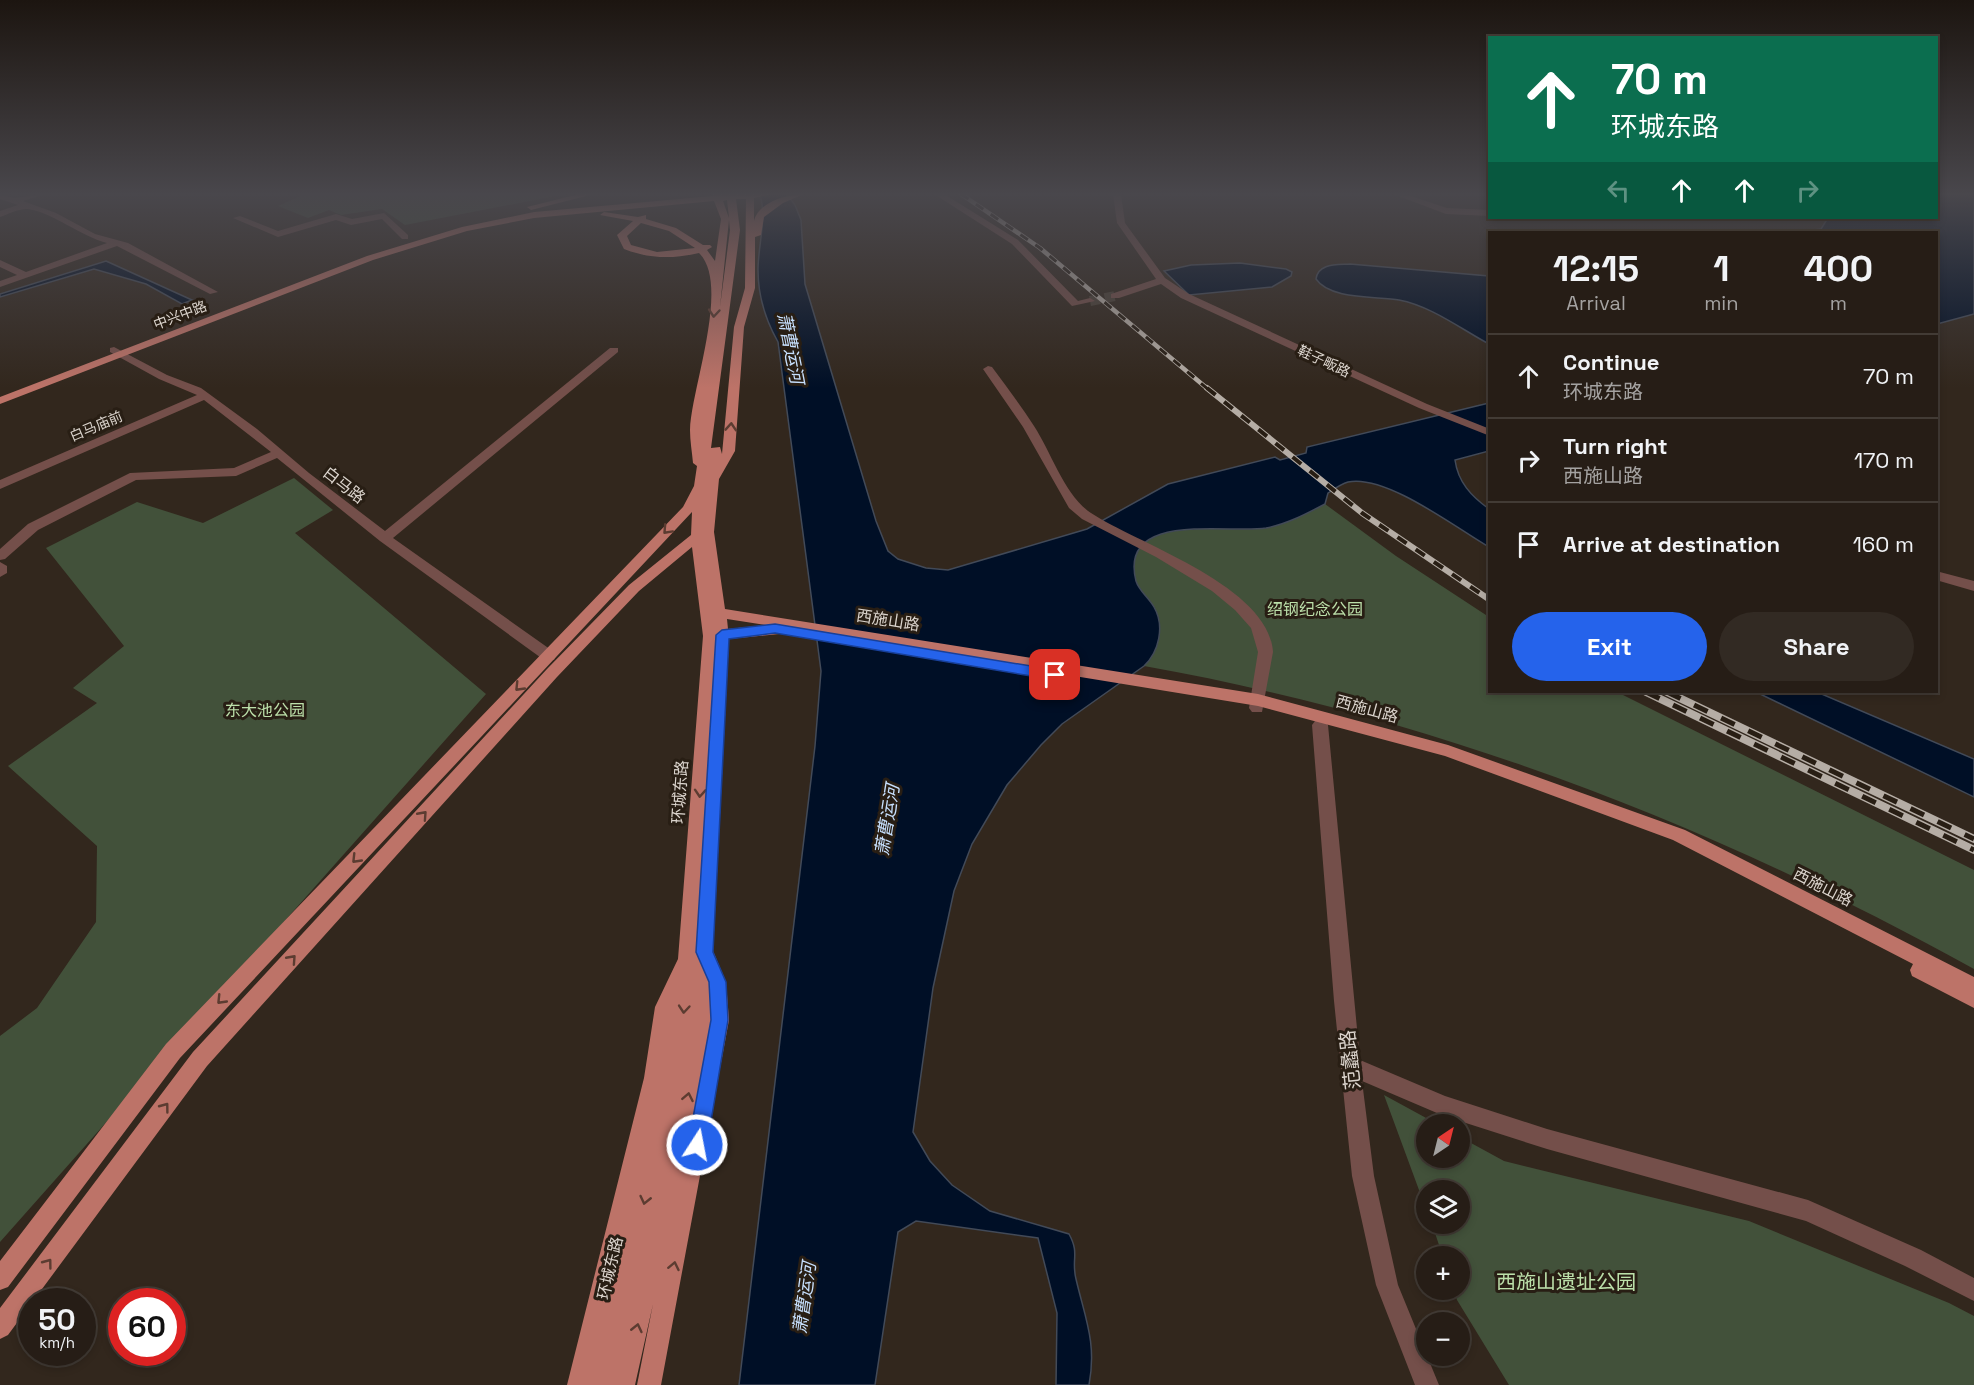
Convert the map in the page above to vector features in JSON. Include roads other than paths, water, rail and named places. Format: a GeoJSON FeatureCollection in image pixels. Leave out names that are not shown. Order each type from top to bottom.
{"type":"FeatureCollection","features":[{"type":"Feature","properties":{"kind":"main road"},"geometry":{"type":"LineString","coordinates":[[327,268],[348,259]]}},
{"type":"Feature","properties":{"kind":"main road","name":"中兴中路"},"geometry":{"type":"LineString","coordinates":[[0,401],[327,268],[361,259]]}},
{"type":"Feature","properties":{"kind":"main road","name":"中兴中路"},"geometry":{"type":"LineString","coordinates":[[0,394],[352,265],[364,259]]}},
{"type":"Feature","properties":{"kind":"main road"},"geometry":{"type":"LineString","coordinates":[[352,265],[373,259]]}},
{"type":"Feature","properties":{"kind":"main road"},"geometry":{"type":"LineString","coordinates":[[709,259],[717,279]]}},
{"type":"Feature","properties":{"kind":"main road"},"geometry":{"type":"LineString","coordinates":[[705,481],[696,429],[710,357],[720,259]]}},
{"type":"Feature","properties":{"kind":"main road","name":"环城东路"},"geometry":{"type":"LineString","coordinates":[[714,435],[732,259]]}},
{"type":"Feature","properties":{"kind":"main road","name":"环城东路"},"geometry":{"type":"LineString","coordinates":[[623,1385],[680,1138],[699,1036],[697,953],[716,636],[703,534],[705,481],[731,337],[741,259]]}},
{"type":"Feature","properties":{"kind":"main road"},"geometry":{"type":"LineString","coordinates":[[0,1279],[173,1051],[688,509],[705,481],[729,451],[739,327],[750,288],[746,259]]}},
{"type":"Feature","properties":{"kind":"main road"},"geometry":{"type":"LineString","coordinates":[[731,337],[741,309],[751,259]]}},
{"type":"Feature","properties":{"kind":"main road"},"geometry":{"type":"LineString","coordinates":[[0,1326],[200,1059],[552,673],[634,588],[703,534]]}},
{"type":"Feature","properties":{"kind":"main road","name":"西施山路"},"geometry":{"type":"LineString","coordinates":[[713,611],[777,626],[1250,703],[1448,751],[1679,835],[1974,987]]}},
{"type":"Feature","properties":{"kind":"main road","name":"西施山路"},"geometry":{"type":"LineString","coordinates":[[716,636],[777,626]]}},
{"type":"Feature","properties":{"kind":"main road","name":"西施山路"},"geometry":{"type":"LineString","coordinates":[[1250,703],[1447,758],[1677,842],[1974,999]]}},
{"type":"Feature","properties":{"kind":"main road"},"geometry":{"type":"LineString","coordinates":[[579,1385],[651,1089],[665,1007],[697,953],[717,982],[719,1020],[682,1226],[649,1385]]}},
{"type":"Feature","properties":{"kind":"main road","name":"环城东路"},"geometry":{"type":"LineString","coordinates":[[603,1385],[681,1040],[697,953]]}},
{"type":"Feature","properties":{"kind":"street"},"geometry":{"type":"LineString","coordinates":[[0,284],[71,259]]}},
{"type":"Feature","properties":{"kind":"street"},"geometry":{"type":"LineString","coordinates":[[151,259],[213,292]]}},
{"type":"Feature","properties":{"kind":"street"},"geometry":{"type":"LineString","coordinates":[[1031,259],[1076,304],[1090,301]]}},
{"type":"Feature","properties":{"kind":"street","name":"鞋子畈路"},"geometry":{"type":"LineString","coordinates":[[1147,259],[1162,280],[1185,296],[1423,406],[1488,433]]}},
{"type":"Feature","properties":{"kind":"street"},"geometry":{"type":"LineString","coordinates":[[0,263],[24,275]]}},
{"type":"Feature","properties":{"kind":"street"},"geometry":{"type":"LineString","coordinates":[[1115,296],[1162,280]]}},
{"type":"Feature","properties":{"kind":"street"},"geometry":{"type":"LineString","coordinates":[[385,538],[614,350]]}},
{"type":"Feature","properties":{"kind":"street","name":"白马路"},"geometry":{"type":"LineString","coordinates":[[117,352],[205,396],[385,538],[549,656]]}},
{"type":"Feature","properties":{"kind":"street"},"geometry":{"type":"LineString","coordinates":[[988,369],[1029,427],[1073,505],[1087,516],[1209,582],[1235,600],[1256,621],[1265,645],[1250,703]]}},
{"type":"Feature","properties":{"kind":"street","name":"白马庙前"},"geometry":{"type":"LineString","coordinates":[[0,485],[205,396]]}},
{"type":"Feature","properties":{"kind":"street"},"geometry":{"type":"LineString","coordinates":[[0,556],[33,527],[134,476],[236,472],[279,453]]}},
{"type":"Feature","properties":{"kind":"street"},"geometry":{"type":"LineString","coordinates":[[0,566],[0,573]]}},
{"type":"Feature","properties":{"kind":"street"},"geometry":{"type":"LineString","coordinates":[[1938,576],[1974,586]]}},
{"type":"Feature","properties":{"kind":"street","name":"范蠡路"},"geometry":{"type":"LineString","coordinates":[[1320,724],[1363,1176],[1387,1285],[1427,1385]]}},
{"type":"Feature","properties":{"kind":"street"},"geometry":{"type":"LineString","coordinates":[[1351,1066],[1444,1106],[1546,1139],[1808,1211],[1913,1258],[1974,1290]]}},
{"type":"Feature","properties":{"kind":"water","name":"萧曹运河"},"geometry":{"type":"Polygon","coordinates":[[[758,259],[803,259],[805,284],[876,521],[888,551],[898,559],[926,568],[948,570],[1087,529],[1168,484],[1275,457],[1280,460],[1306,453],[1307,447],[1488,403],[1488,451],[1455,460],[1466,488],[1488,508],[1488,546],[1401,494],[1364,482],[1343,484],[1328,493],[1325,504],[1274,526],[1249,529],[1180,530],[1159,535],[1144,544],[1135,559],[1136,581],[1152,604],[1159,622],[1159,638],[1153,654],[1144,666],[1062,724],[1041,745],[1007,785],[972,844],[954,891],[933,988],[913,1132],[930,1161],[952,1185],[990,1211],[1069,1234],[1074,1247],[1075,1272],[1091,1343],[1089,1385],[1056,1385],[1057,1313],[1038,1238],[916,1221],[898,1232],[875,1385],[739,1385],[815,746],[821,671],[778,342],[769,325],[761,299],[758,259]]]}},
{"type":"Feature","properties":{"kind":"water"},"geometry":{"type":"Polygon","coordinates":[[[1938,259],[1974,259],[1974,314],[1938,324],[1938,259]]]}},
{"type":"Feature","properties":{"kind":"water"},"geometry":{"type":"Polygon","coordinates":[[[106,261],[192,300],[182,304],[146,284],[94,269],[0,297],[0,294],[106,261]]]}},
{"type":"Feature","properties":{"kind":"water"},"geometry":{"type":"Polygon","coordinates":[[[1240,263],[1286,269],[1292,272],[1291,276],[1272,287],[1189,295],[1164,271],[1191,265],[1240,263]]]}},
{"type":"Feature","properties":{"kind":"water"},"geometry":{"type":"Polygon","coordinates":[[[1350,264],[1488,276],[1488,343],[1423,307],[1399,300],[1354,296],[1332,291],[1316,279],[1320,270],[1334,265],[1350,264]]]}},
{"type":"Feature","properties":{"kind":"water"},"geometry":{"type":"Polygon","coordinates":[[[1758,693],[1819,693],[1974,759],[1974,797],[1758,693]]]}},
{"type":"Feature","properties":{"kind":"tunnel"},"geometry":{"type":"LineString","coordinates":[[1090,301],[1115,296]]}},
{"type":"Feature","properties":{"kind":"railway"},"geometry":{"type":"LineString","coordinates":[[1053,259],[1209,390]]}},
{"type":"Feature","properties":{"kind":"railway"},"geometry":{"type":"LineString","coordinates":[[1207,388],[1362,513],[1488,599]]}},
{"type":"Feature","properties":{"kind":"railway"},"geometry":{"type":"LineString","coordinates":[[1648,693],[1974,850]]}},
{"type":"Feature","properties":{"kind":"railway"},"geometry":{"type":"LineString","coordinates":[[1669,693],[1974,839]]}},
{"type":"Feature","properties":{"kind":"park label","name":"绍钢纪念公园"},"geometry":{"type":"Point","coordinates":[1315,609]}},
{"type":"Feature","properties":{"kind":"park label","name":"东大池公园"},"geometry":{"type":"Point","coordinates":[265,710]}},
{"type":"Feature","properties":{"kind":"park label","name":"西施山遗址公园"},"geometry":{"type":"Point","coordinates":[1566,1282]}}]}
